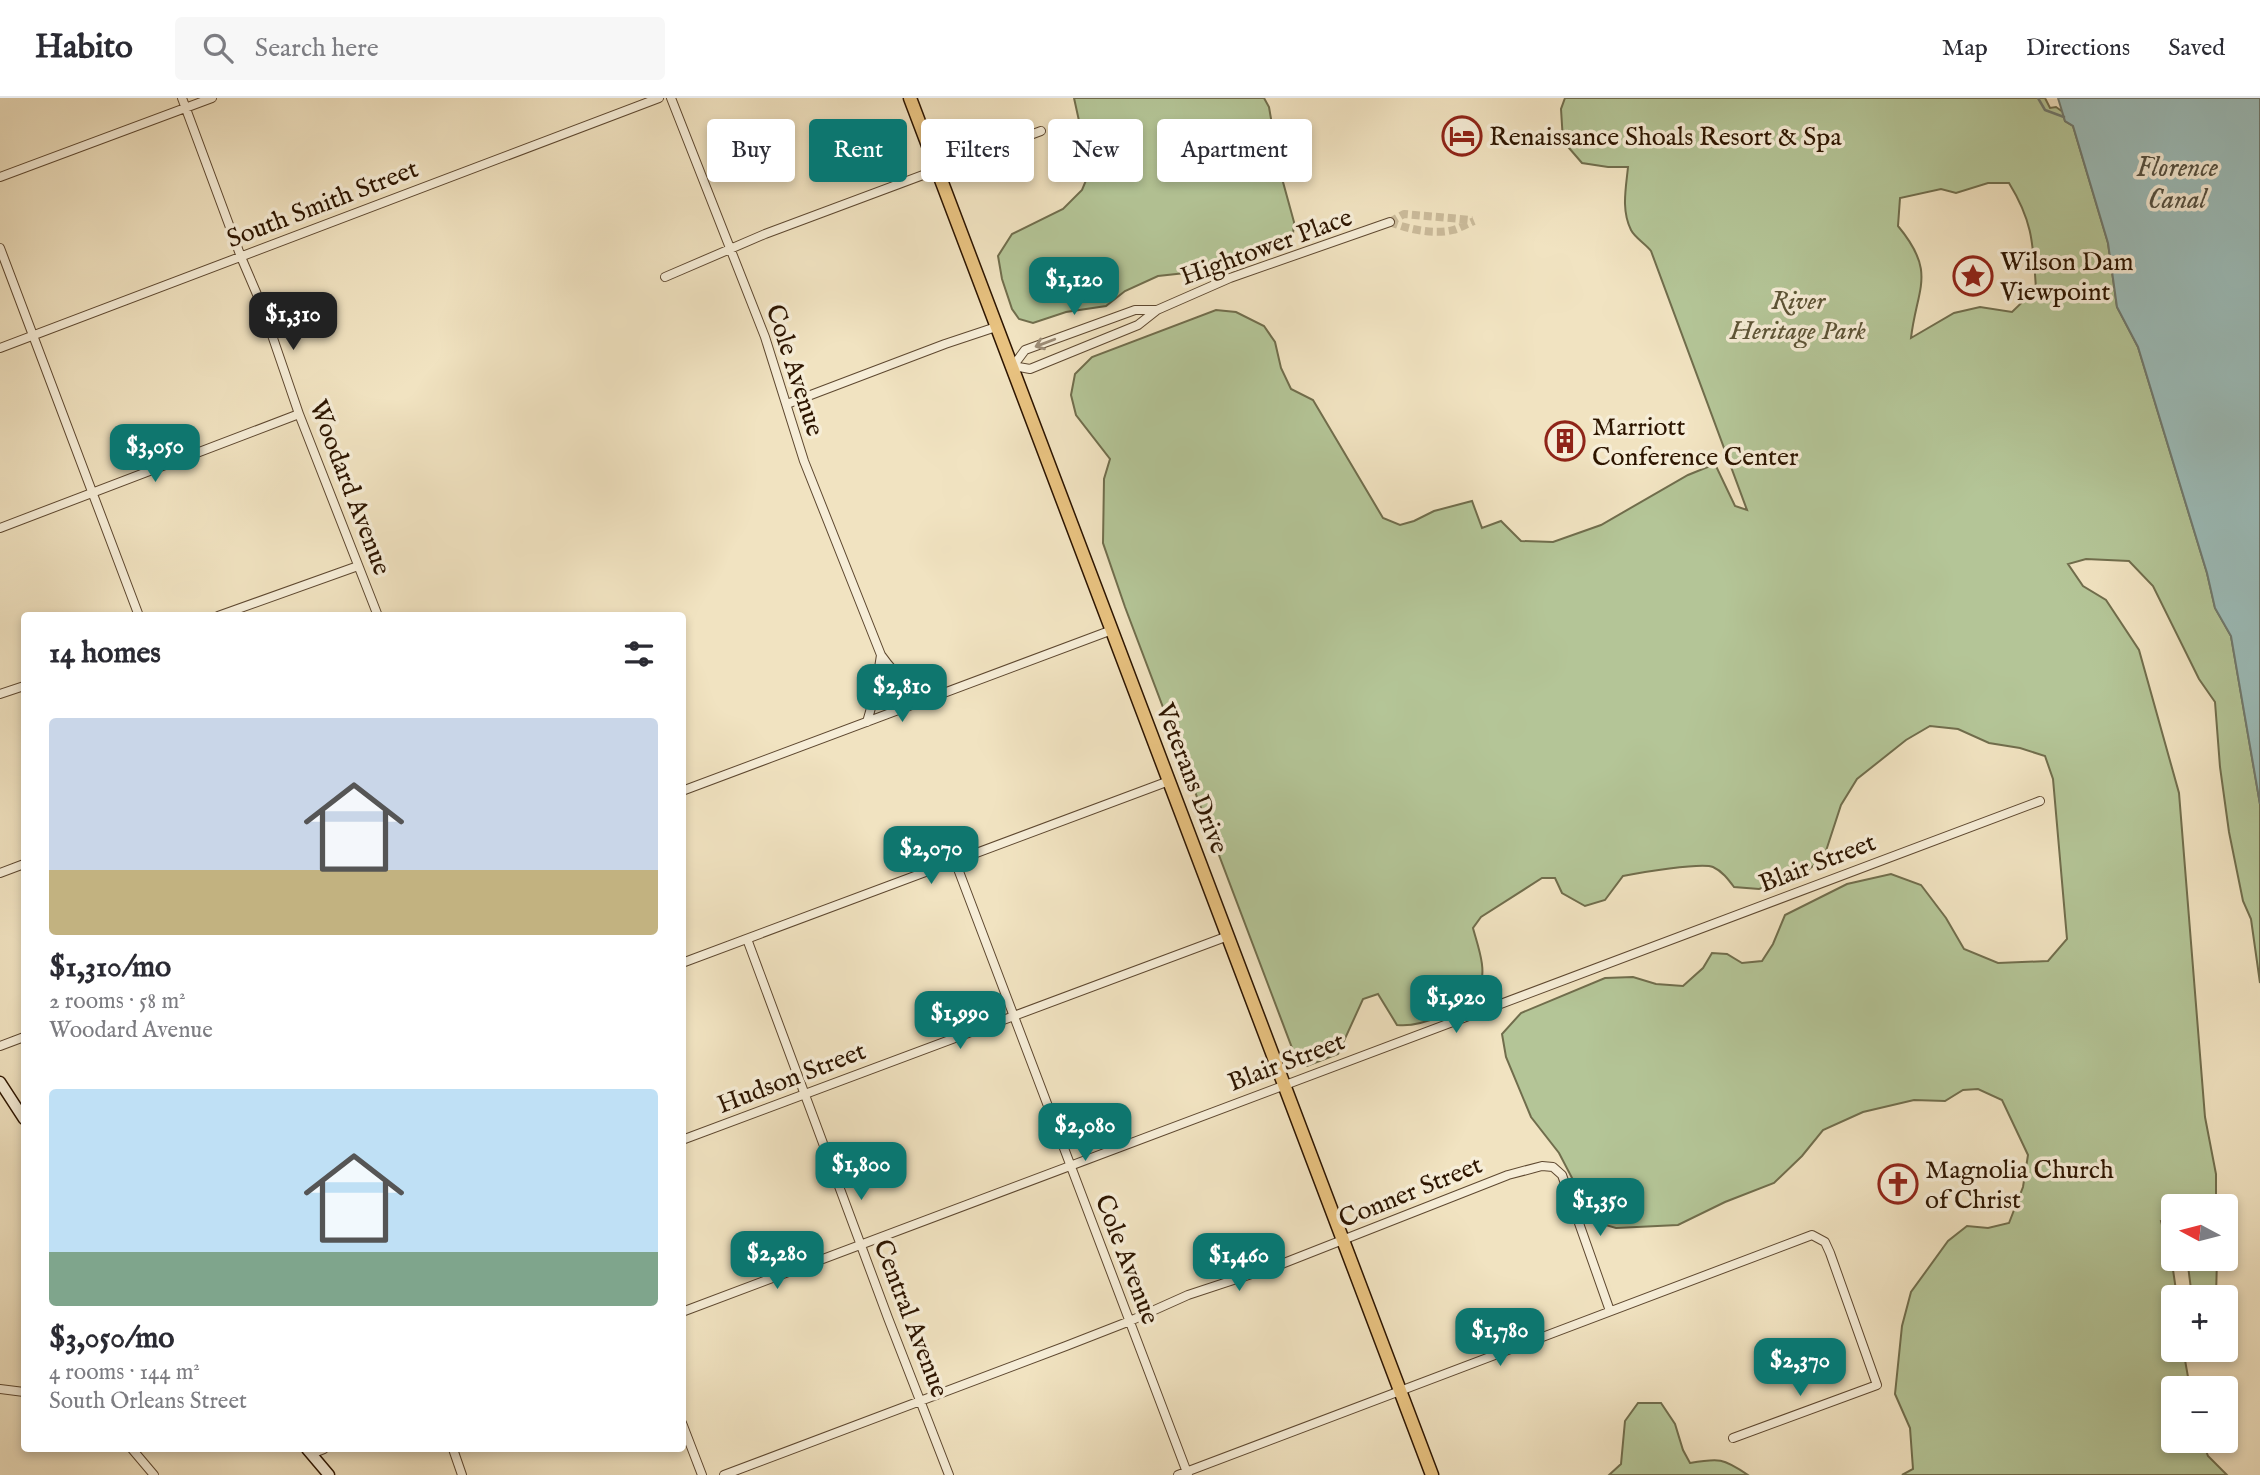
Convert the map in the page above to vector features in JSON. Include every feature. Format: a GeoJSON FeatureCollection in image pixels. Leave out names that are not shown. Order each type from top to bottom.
{"type":"FeatureCollection","features":[{"type":"Feature","properties":{"kind":"main road","name":"Veterans Drive"},"geometry":{"type":"LineString","coordinates":[[910,98],[921,128]]}},
{"type":"Feature","properties":{"kind":"main road","name":"Veterans Drive"},"geometry":{"type":"LineString","coordinates":[[941,182],[1013,366],[1432,1475]]}},
{"type":"Feature","properties":{"kind":"main road"},"geometry":{"type":"LineString","coordinates":[[0,1083],[21,1114]]}},
{"type":"Feature","properties":{"kind":"main road"},"geometry":{"type":"LineString","coordinates":[[309,1452],[329,1475]]}},
{"type":"Feature","properties":{"kind":"street","name":"Woodard Avenue"},"geometry":{"type":"LineString","coordinates":[[182,98],[262,306],[299,414],[376,612]]}},
{"type":"Feature","properties":{"kind":"street"},"geometry":{"type":"LineString","coordinates":[[0,177],[212,98]]}},
{"type":"Feature","properties":{"kind":"street","name":"South Smith Street"},"geometry":{"type":"LineString","coordinates":[[0,348],[659,98]]}},
{"type":"Feature","properties":{"kind":"street","name":"Cole Avenue"},"geometry":{"type":"LineString","coordinates":[[671,98],[765,337],[804,461],[881,655],[891,670],[910,685],[931,694],[948,692]]}},
{"type":"Feature","properties":{"kind":"street"},"geometry":{"type":"LineString","coordinates":[[1034,134],[1041,131]]}},
{"type":"Feature","properties":{"kind":"street"},"geometry":{"type":"LineString","coordinates":[[666,277],[730,249],[921,176]]}},
{"type":"Feature","properties":{"kind":"street","name":"Hightower Place"},"geometry":{"type":"LineString","coordinates":[[1157,310],[1135,310],[1025,351],[1013,366],[1030,369],[1138,325],[1157,310],[1230,278],[1390,222]]}},
{"type":"Feature","properties":{"kind":"street"},"geometry":{"type":"LineString","coordinates":[[0,248],[137,612]]}},
{"type":"Feature","properties":{"kind":"street"},"geometry":{"type":"LineString","coordinates":[[787,404],[996,327]]}},
{"type":"Feature","properties":{"kind":"street"},"geometry":{"type":"LineString","coordinates":[[0,528],[299,414]]}},
{"type":"Feature","properties":{"kind":"street"},"geometry":{"type":"LineString","coordinates":[[229,612],[358,566]]}},
{"type":"Feature","properties":{"kind":"street"},"geometry":{"type":"LineString","coordinates":[[686,790],[1112,630]]}},
{"type":"Feature","properties":{"kind":"street"},"geometry":{"type":"LineString","coordinates":[[867,722],[875,694],[881,655]]}},
{"type":"Feature","properties":{"kind":"street"},"geometry":{"type":"LineString","coordinates":[[0,694],[21,686]]}},
{"type":"Feature","properties":{"kind":"street"},"geometry":{"type":"LineString","coordinates":[[686,962],[1169,781]]}},
{"type":"Feature","properties":{"kind":"street","name":"Blair Street"},"geometry":{"type":"LineString","coordinates":[[686,1310],[2040,800]]}},
{"type":"Feature","properties":{"kind":"street","name":"Cole Avenue"},"geometry":{"type":"LineString","coordinates":[[955,861],[1184,1474]]}},
{"type":"Feature","properties":{"kind":"street"},"geometry":{"type":"LineString","coordinates":[[0,873],[21,865]]}},
{"type":"Feature","properties":{"kind":"street","name":"Hudson Street"},"geometry":{"type":"LineString","coordinates":[[686,1139],[1228,936]]}},
{"type":"Feature","properties":{"kind":"street","name":"Central Avenue"},"geometry":{"type":"LineString","coordinates":[[747,939],[949,1475]]}},
{"type":"Feature","properties":{"kind":"street"},"geometry":{"type":"LineString","coordinates":[[0,1046],[21,1038]]}},
{"type":"Feature","properties":{"kind":"street","name":"Conner Street"},"geometry":{"type":"LineString","coordinates":[[724,1475],[1129,1321],[1188,1295],[1279,1265],[1508,1175],[1542,1166],[1553,1167],[1562,1175],[1610,1311]]}},
{"type":"Feature","properties":{"kind":"street"},"geometry":{"type":"LineString","coordinates":[[1184,1474],[1812,1235],[1825,1242],[1830,1253],[1877,1385],[1733,1438]]}},
{"type":"Feature","properties":{"kind":"street"},"geometry":{"type":"LineString","coordinates":[[0,1389],[21,1392]]}},
{"type":"Feature","properties":{"kind":"street"},"geometry":{"type":"LineString","coordinates":[[686,1433],[702,1475]]}},
{"type":"Feature","properties":{"kind":"street"},"geometry":{"type":"LineString","coordinates":[[135,1452],[154,1475]]}},
{"type":"Feature","properties":{"kind":"street"},"geometry":{"type":"LineString","coordinates":[[454,1452],[462,1475]]}},
{"type":"Feature","properties":{"kind":"green space"},"geometry":{"type":"Polygon","coordinates":[[[1074,98],[1264,98],[1271,119],[1157,119],[1157,182],[1283,182],[1294,222],[1293,234],[1282,243],[1204,271],[1158,276],[1125,291],[1106,306],[1066,312],[1033,323],[1019,319],[1012,309],[1002,279],[998,256],[1012,234],[1063,209],[1082,190],[1085,182],[1143,182],[1143,119],[1079,119],[1074,98]]]}},
{"type":"Feature","properties":{"kind":"green space","name":"River Heritage Park"},"geometry":{"type":"Polygon","coordinates":[[[1565,98],[2045,98],[2050,108],[2056,107],[2063,112],[2065,121],[2073,126],[2108,243],[2117,307],[2138,347],[2207,573],[2215,608],[2231,636],[2260,804],[2260,983],[2251,919],[2243,901],[2229,832],[2215,702],[2199,679],[2153,586],[2129,561],[2086,559],[2068,564],[2083,586],[2106,600],[2139,650],[2179,793],[2205,1117],[2216,1174],[2216,1194],[2161,1194],[2161,1271],[2173,1271],[2175,1285],[2161,1285],[2161,1362],[2185,1362],[2188,1376],[2161,1376],[2161,1453],[2207,1453],[2227,1475],[1902,1475],[1913,1469],[1910,1428],[1895,1394],[1902,1326],[1911,1292],[1948,1241],[1967,1226],[1988,1228],[2009,1223],[2023,1187],[2028,1155],[2002,1100],[1978,1089],[1963,1090],[1945,1101],[1914,1100],[1863,1112],[1823,1130],[1802,1156],[1774,1183],[1725,1202],[1678,1225],[1616,1228],[1595,1222],[1559,1153],[1531,1117],[1506,1057],[1502,1034],[1521,1013],[1605,978],[1633,977],[1656,984],[1683,986],[1703,968],[1712,953],[1727,954],[1742,963],[1762,961],[1773,944],[1785,915],[1847,884],[1891,874],[1921,885],[1946,918],[1964,949],[1998,963],[2048,961],[2067,939],[2053,779],[2045,756],[2020,748],[1989,743],[1958,729],[1930,726],[1906,740],[1857,779],[1841,805],[1824,857],[1803,874],[1759,889],[1734,887],[1713,867],[1684,867],[1623,876],[1605,900],[1585,906],[1562,893],[1555,878],[1542,878],[1481,917],[1473,928],[1482,973],[1479,987],[1464,1002],[1430,1020],[1397,1025],[1378,994],[1363,999],[1338,1054],[1307,1066],[1297,1061],[1103,543],[1104,479],[1110,459],[1076,415],[1071,395],[1075,374],[1092,357],[1216,310],[1236,312],[1264,326],[1275,342],[1281,368],[1291,389],[1313,400],[1383,518],[1400,525],[1434,511],[1472,501],[1482,528],[1501,521],[1521,541],[1553,542],[1601,525],[1688,475],[1715,464],[1735,506],[1747,510],[1651,251],[1633,233],[1628,222],[1625,199],[1628,167],[1582,163],[1563,141],[1561,109],[1565,98]],[[1988,183],[1956,193],[1941,189],[1900,198],[1898,226],[1910,242],[1921,269],[1920,293],[1911,338],[1954,313],[1980,307],[2012,312],[2036,289],[2030,234],[2009,183],[1988,183]]]}},
{"type":"Feature","properties":{"kind":"green space"},"geometry":{"type":"Polygon","coordinates":[[[2189,1271],[2217,1271],[2216,1285],[2190,1285],[2189,1271]]]}},
{"type":"Feature","properties":{"kind":"green space"},"geometry":{"type":"Polygon","coordinates":[[[1638,1403],[1661,1403],[1675,1424],[1690,1463],[1721,1461],[1748,1475],[1609,1475],[1621,1464],[1625,1421],[1638,1403]]]}},
{"type":"Feature","properties":{"kind":"water","name":"Florence Canal"},"geometry":{"type":"Polygon","coordinates":[[[2058,98],[2260,98],[2260,804],[2231,636],[2215,608],[2207,573],[2138,347],[2117,307],[2108,243],[2073,126],[2065,121],[2058,98]]]}},
{"type":"Feature","properties":{"kind":"waterway"},"geometry":{"type":"LineString","coordinates":[[2038,98],[2045,110],[2064,117]]}},
{"type":"Feature","properties":{"kind":"tunnel"},"geometry":{"type":"LineString","coordinates":[[1390,222],[1404,214],[1472,220]]}},
{"type":"Feature","properties":{"kind":"tunnel"},"geometry":{"type":"LineString","coordinates":[[1390,222],[1412,229],[1438,232],[1453,230],[1474,221]]}},
{"type":"Feature","properties":{"kind":"place","name":"Renaissance Shoals Resort & Spa"},"geometry":{"type":"Point","coordinates":[1462,136]}},
{"type":"Feature","properties":{"kind":"place","name":"Wilson Dam Viewpoint"},"geometry":{"type":"Point","coordinates":[1973,276]}},
{"type":"Feature","properties":{"kind":"place","name":"Marriott Conference Center"},"geometry":{"type":"Point","coordinates":[1565,441]}},
{"type":"Feature","properties":{"kind":"place","name":"Magnolia Church of Christ"},"geometry":{"type":"Point","coordinates":[1898,1184]}}]}
